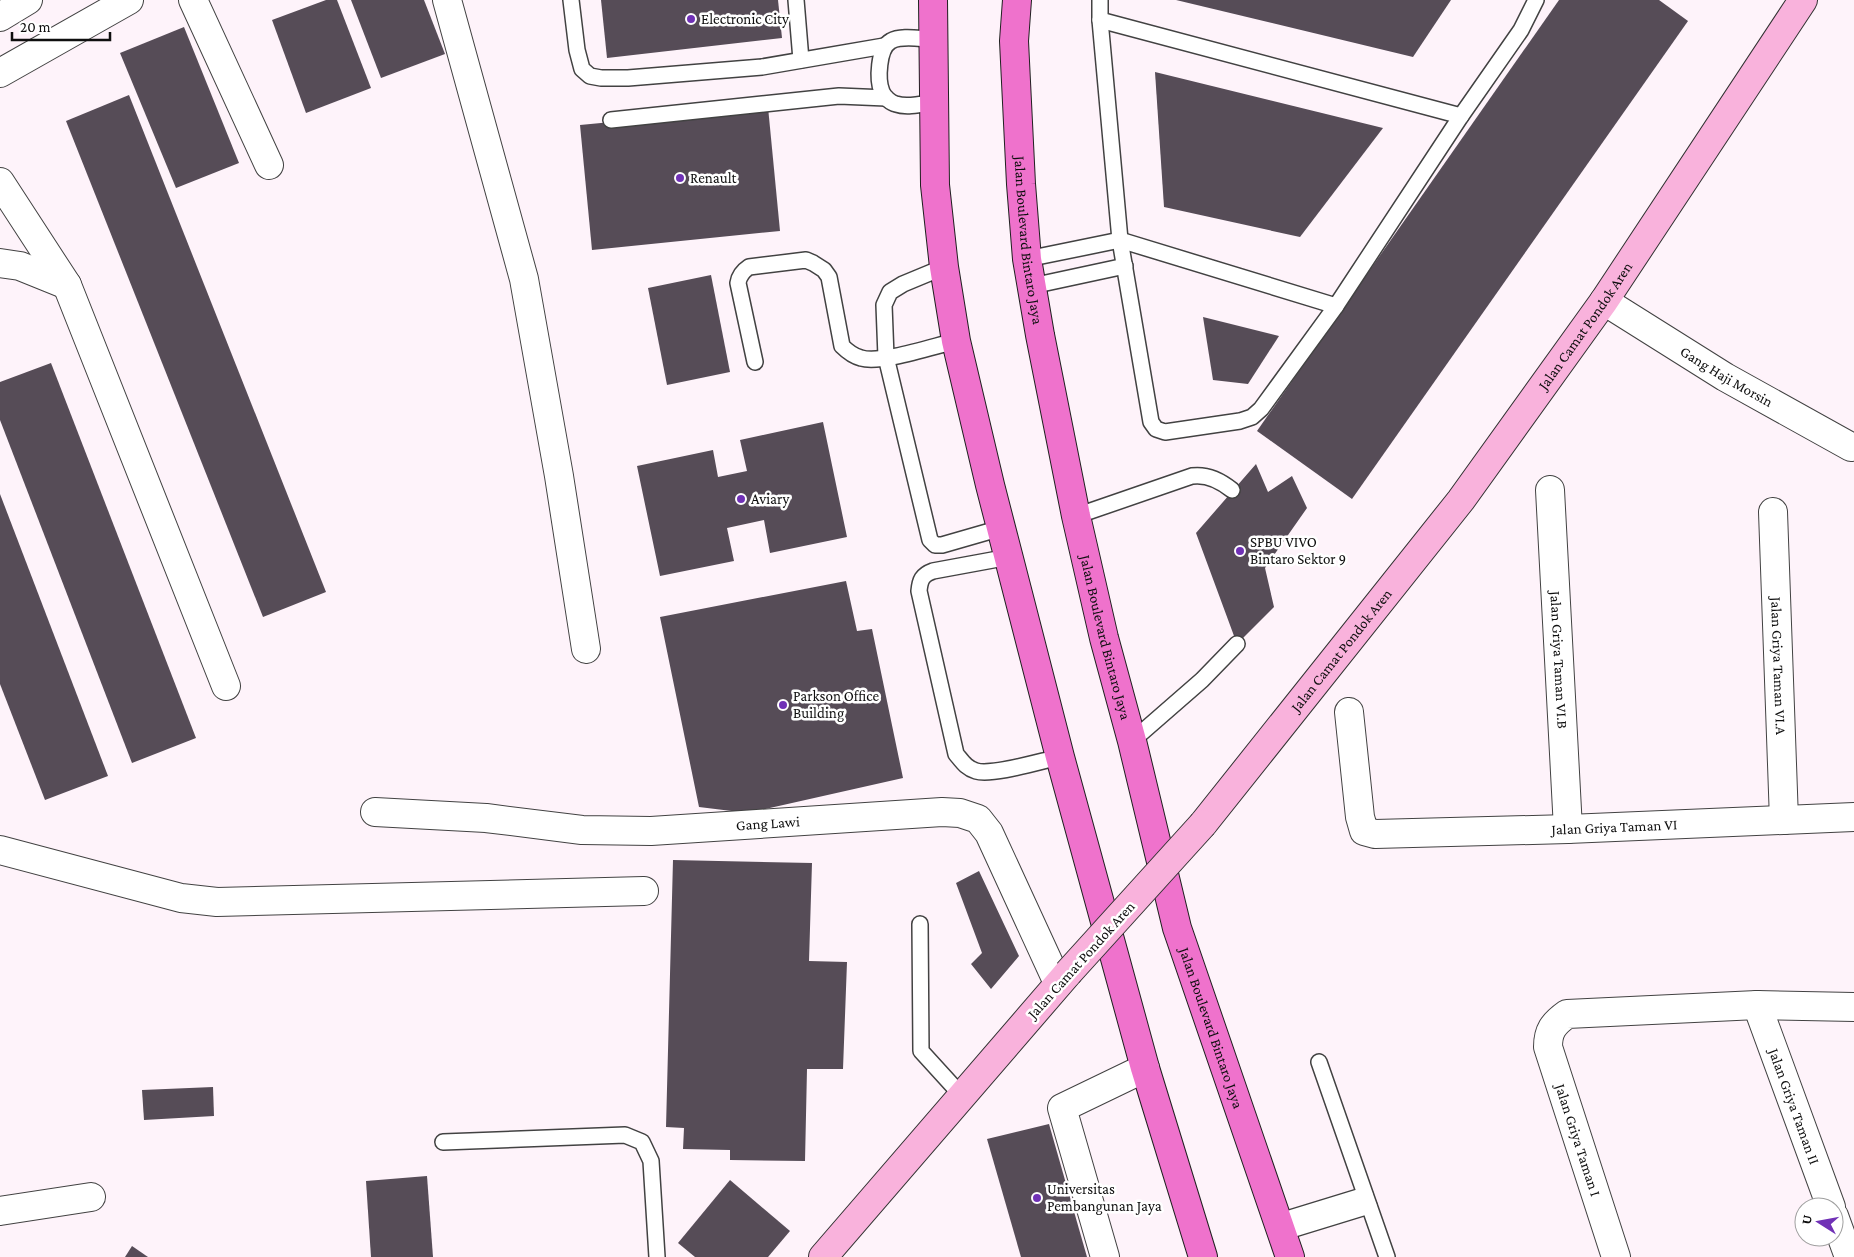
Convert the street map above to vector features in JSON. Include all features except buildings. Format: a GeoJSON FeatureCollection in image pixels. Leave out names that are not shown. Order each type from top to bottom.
{"type":"FeatureCollection","features":[{"type":"Feature","properties":{"kind":"main road"},"geometry":{"type":"LineString","coordinates":[[933,0],[935,185],[944,267],[956,341],[1001,528],[1060,757],[1146,1068],[1203,1257]]}},
{"type":"Feature","properties":{"kind":"main road"},"geometry":{"type":"LineString","coordinates":[[1003,0],[1014,41]]}},
{"type":"Feature","properties":{"kind":"main road","name":"Jalan Boulevard Bintaro Jaya"},"geometry":{"type":"LineString","coordinates":[[1017,0],[1014,41],[1021,184],[1028,258],[1076,516],[1104,638],[1132,741],[1177,928],[1283,1237]]}},
{"type":"Feature","properties":{"kind":"main road","name":"Jalan Camat Pondok Aren"},"geometry":{"type":"LineString","coordinates":[[823,1257],[1063,978],[1204,824],[1461,500],[1604,301],[1803,0]]}},
{"type":"Feature","properties":{"kind":"street"},"geometry":{"type":"LineString","coordinates":[[0,17],[28,0]]}},
{"type":"Feature","properties":{"kind":"street"},"geometry":{"type":"LineString","coordinates":[[0,73],[129,0]]}},
{"type":"Feature","properties":{"kind":"street"},"geometry":{"type":"LineString","coordinates":[[193,0],[269,165]]}},
{"type":"Feature","properties":{"kind":"street"},"geometry":{"type":"LineString","coordinates":[[447,0],[524,279],[559,476],[586,649]]}},
{"type":"Feature","properties":{"kind":"street"},"geometry":{"type":"LineString","coordinates":[[0,182],[67,285],[226,686]]}},
{"type":"Feature","properties":{"kind":"street"},"geometry":{"type":"LineString","coordinates":[[0,263],[20,266],[67,285]]}},
{"type":"Feature","properties":{"kind":"street","name":"Gang Haji Morsin"},"geometry":{"type":"LineString","coordinates":[[1604,301],[1725,376],[1851,447]]}},
{"type":"Feature","properties":{"kind":"street","name":"Jalan Griya Taman VI.B"},"geometry":{"type":"LineString","coordinates":[[1550,490],[1568,829]]}},
{"type":"Feature","properties":{"kind":"street","name":"Jalan Griya Taman VI.A"},"geometry":{"type":"LineString","coordinates":[[1773,512],[1784,820]]}},
{"type":"Feature","properties":{"kind":"street","name":"Jalan Griya Taman VI"},"geometry":{"type":"LineString","coordinates":[[1350,712],[1360,817],[1364,831],[1375,834],[1568,829],[1854,817]]}},
{"type":"Feature","properties":{"kind":"street","name":"Gang Lawi"},"geometry":{"type":"LineString","coordinates":[[375,812],[486,818],[582,830],[651,831],[942,812],[960,813],[978,819],[989,833],[1063,978]]}},
{"type":"Feature","properties":{"kind":"street"},"geometry":{"type":"LineString","coordinates":[[0,850],[181,898],[218,902],[644,891]]}},
{"type":"Feature","properties":{"kind":"street"},"geometry":{"type":"LineString","coordinates":[[1757,1005],[1854,1007]]}},
{"type":"Feature","properties":{"kind":"street","name":"Jalan Griya Taman I"},"geometry":{"type":"LineString","coordinates":[[1616,1257],[1548,1047],[1548,1035],[1554,1024],[1567,1014],[1757,1005]]}},
{"type":"Feature","properties":{"kind":"street","name":"Jalan Griya Taman II"},"geometry":{"type":"LineString","coordinates":[[1757,1005],[1827,1197]]}},
{"type":"Feature","properties":{"kind":"street"},"geometry":{"type":"LineString","coordinates":[[1105,1257],[1062,1108],[1146,1068]]}},
{"type":"Feature","properties":{"kind":"street"},"geometry":{"type":"LineString","coordinates":[[0,1211],[91,1196]]}},
{"type":"Feature","properties":{"kind":"street"},"geometry":{"type":"LineString","coordinates":[[1844,1243],[1849,1257]]}},
{"type":"Feature","properties":{"kind":"lane"},"geometry":{"type":"LineString","coordinates":[[571,0],[577,50],[582,69],[590,76],[601,78],[628,78],[762,67],[884,46],[892,40],[933,39]]}},
{"type":"Feature","properties":{"kind":"lane"},"geometry":{"type":"LineString","coordinates":[[796,0],[801,60]]}},
{"type":"Feature","properties":{"kind":"lane"},"geometry":{"type":"LineString","coordinates":[[1100,0],[1100,20],[1120,240],[1151,422],[1156,429],[1165,432],[1240,421],[1252,417],[1261,409],[1336,306],[1461,116],[1521,30],[1536,0]]}},
{"type":"Feature","properties":{"kind":"lane"},"geometry":{"type":"LineString","coordinates":[[1100,20],[1461,116]]}},
{"type":"Feature","properties":{"kind":"lane"},"geometry":{"type":"LineString","coordinates":[[884,46],[880,63],[880,81],[882,92],[886,98],[894,104],[904,106],[934,102]]}},
{"type":"Feature","properties":{"kind":"lane"},"geometry":{"type":"LineString","coordinates":[[611,120],[839,96],[886,98]]}},
{"type":"Feature","properties":{"kind":"lane"},"geometry":{"type":"LineString","coordinates":[[1028,258],[1120,240],[1336,306]]}},
{"type":"Feature","properties":{"kind":"lane"},"geometry":{"type":"LineString","coordinates":[[754,362],[738,283],[739,279],[749,267],[806,260],[819,266],[829,277],[842,346],[847,351],[861,358],[870,359],[956,341]]}},
{"type":"Feature","properties":{"kind":"lane"},"geometry":{"type":"LineString","coordinates":[[1032,286],[1125,266]]}},
{"type":"Feature","properties":{"kind":"lane"},"geometry":{"type":"LineString","coordinates":[[944,267],[903,284],[890,292],[884,305],[886,357],[930,540],[935,545],[942,545],[1001,528]]}},
{"type":"Feature","properties":{"kind":"lane"},"geometry":{"type":"LineString","coordinates":[[1076,516],[1192,476],[1200,475],[1222,482],[1232,490]]}},
{"type":"Feature","properties":{"kind":"lane"},"geometry":{"type":"LineString","coordinates":[[1009,557],[933,571],[925,574],[920,581],[919,592],[956,754],[966,767],[977,772],[990,772],[1060,757]]}},
{"type":"Feature","properties":{"kind":"lane"},"geometry":{"type":"LineString","coordinates":[[1132,741],[1202,680],[1237,644]]}},
{"type":"Feature","properties":{"kind":"lane"},"geometry":{"type":"LineString","coordinates":[[920,924],[921,1051],[962,1096]]}},
{"type":"Feature","properties":{"kind":"lane"},"geometry":{"type":"LineString","coordinates":[[1319,1062],[1387,1257]]}},
{"type":"Feature","properties":{"kind":"lane"},"geometry":{"type":"LineString","coordinates":[[444,1142],[625,1135],[642,1142],[650,1161],[657,1257]]}},
{"type":"Feature","properties":{"kind":"lane"},"geometry":{"type":"LineString","coordinates":[[1283,1237],[1367,1201]]}},
{"type":"Feature","properties":{"kind":"place","name":"Electronic City"},"geometry":{"type":"Point","coordinates":[691,19]}},
{"type":"Feature","properties":{"kind":"place","name":"Renault"},"geometry":{"type":"Point","coordinates":[680,178]}},
{"type":"Feature","properties":{"kind":"place","name":"Aviary"},"geometry":{"type":"Point","coordinates":[741,499]}},
{"type":"Feature","properties":{"kind":"place","name":"SPBU VIVO Bintaro Sektor 9"},"geometry":{"type":"Point","coordinates":[1240,551]}},
{"type":"Feature","properties":{"kind":"place","name":"Parkson Office Building"},"geometry":{"type":"Point","coordinates":[783,705]}},
{"type":"Feature","properties":{"kind":"place","name":"Universitas Pembangunan Jaya"},"geometry":{"type":"Point","coordinates":[1037,1198]}}]}
